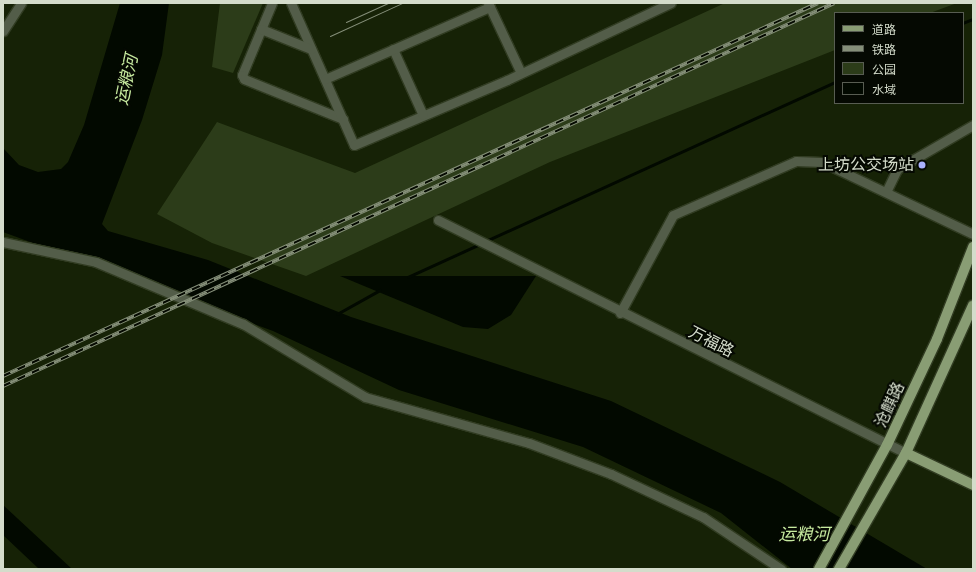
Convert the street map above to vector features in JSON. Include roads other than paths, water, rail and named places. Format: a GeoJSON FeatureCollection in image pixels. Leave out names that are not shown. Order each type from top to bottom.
{"type":"FeatureCollection","features":[{"type":"Feature","properties":{"kind":"main road","name":"沧麒路"},"geometry":{"type":"LineString","coordinates":[[819,569],[887,445],[937,339],[973,247]]}},
{"type":"Feature","properties":{"kind":"main road"},"geometry":{"type":"LineString","coordinates":[[839,569],[906,453],[973,305]]}},
{"type":"Feature","properties":{"kind":"main road","name":"万福路"},"geometry":{"type":"LineString","coordinates":[[906,453],[973,486]]}},
{"type":"Feature","properties":{"kind":"street"},"geometry":{"type":"LineString","coordinates":[[3,32],[21,3]]}},
{"type":"Feature","properties":{"kind":"street"},"geometry":{"type":"LineString","coordinates":[[272,3],[242,75],[244,79],[343,119]]}},
{"type":"Feature","properties":{"kind":"street"},"geometry":{"type":"LineString","coordinates":[[291,3],[354,145],[521,73],[670,3]]}},
{"type":"Feature","properties":{"kind":"street"},"geometry":{"type":"LineString","coordinates":[[324,79],[489,5],[521,73]]}},
{"type":"Feature","properties":{"kind":"street"},"geometry":{"type":"LineString","coordinates":[[261,29],[311,49]]}},
{"type":"Feature","properties":{"kind":"street"},"geometry":{"type":"LineString","coordinates":[[393,49],[423,115]]}},
{"type":"Feature","properties":{"kind":"street"},"geometry":{"type":"LineString","coordinates":[[886,192],[897,169],[973,125]]}},
{"type":"Feature","properties":{"kind":"street"},"geometry":{"type":"LineString","coordinates":[[620,313],[673,215],[796,161],[808,159],[886,192],[973,234]]}},
{"type":"Feature","properties":{"kind":"street","name":"万福路"},"geometry":{"type":"LineString","coordinates":[[438,220],[620,313],[906,453]]}},
{"type":"Feature","properties":{"kind":"street"},"geometry":{"type":"LineString","coordinates":[[3,242],[96,262],[243,324],[365,398],[529,444],[611,474],[703,517],[778,568]]}},
{"type":"Feature","properties":{"kind":"water","name":"运粮河"},"geometry":{"type":"Polygon","coordinates":[[[120,3],[169,3],[162,55],[142,120],[102,224],[108,231],[208,260],[351,317],[611,401],[780,482],[927,569],[792,569],[721,513],[583,447],[399,390],[273,331],[3,232],[3,148],[19,165],[38,172],[61,169],[68,162],[84,125],[120,3]]]}},
{"type":"Feature","properties":{"kind":"water"},"geometry":{"type":"Polygon","coordinates":[[[340,276],[536,276],[511,315],[488,329],[463,327],[340,276]]]}},
{"type":"Feature","properties":{"kind":"water"},"geometry":{"type":"Polygon","coordinates":[[[3,505],[72,569],[39,569],[3,535],[3,505]]]}},
{"type":"Feature","properties":{"kind":"waterway"},"geometry":{"type":"LineString","coordinates":[[964,23],[973,19]]}},
{"type":"Feature","properties":{"kind":"waterway"},"geometry":{"type":"LineString","coordinates":[[486,241],[834,82]]}},
{"type":"Feature","properties":{"kind":"waterway"},"geometry":{"type":"LineString","coordinates":[[408,277],[480,244]]}},
{"type":"Feature","properties":{"kind":"waterway"},"geometry":{"type":"LineString","coordinates":[[337,314],[380,290]]}},
{"type":"Feature","properties":{"kind":"tram line"},"geometry":{"type":"LineString","coordinates":[[346,22],[388,3]]}},
{"type":"Feature","properties":{"kind":"tram line"},"geometry":{"type":"LineString","coordinates":[[330,36],[402,3]]}},
{"type":"Feature","properties":{"kind":"railway"},"geometry":{"type":"LineString","coordinates":[[3,376],[818,3]]}},
{"type":"Feature","properties":{"kind":"railway"},"geometry":{"type":"LineString","coordinates":[[3,386],[834,3]]}},
{"type":"Feature","properties":{"kind":"place","name":"上坊公交场站"},"geometry":{"type":"Point","coordinates":[922,165]}}]}
